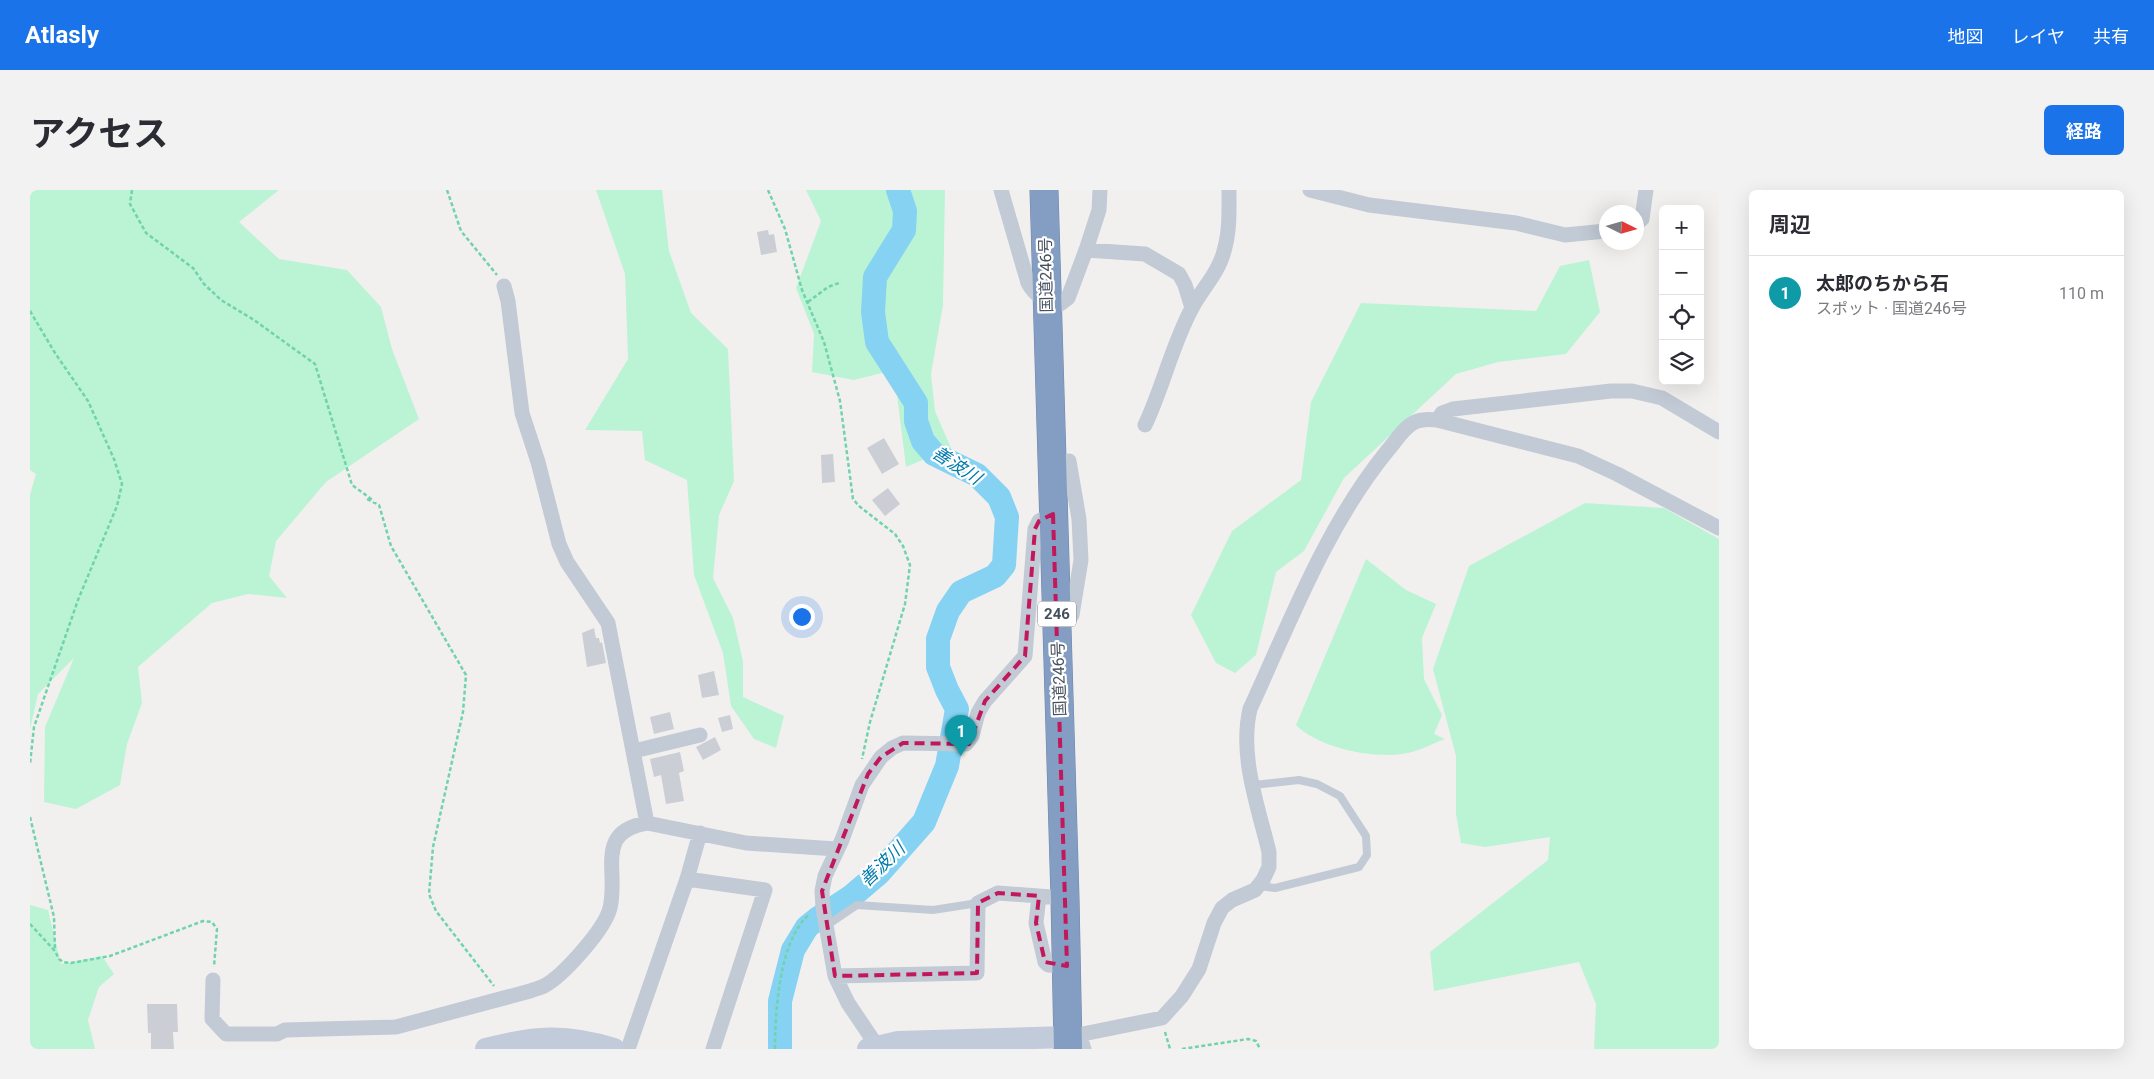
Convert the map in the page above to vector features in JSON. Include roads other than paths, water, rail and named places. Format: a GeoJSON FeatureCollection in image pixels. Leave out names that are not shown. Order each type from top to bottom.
{"type":"FeatureCollection","features":[{"type":"Feature","properties":{"kind":"highway","name":"国道246号"},"geometry":{"type":"LineString","coordinates":[[1044,190],[1057,626],[1052,897],[1067,966],[1075,1045]]}},
{"type":"Feature","properties":{"kind":"street"},"geometry":{"type":"LineString","coordinates":[[1001,190],[1028,283],[1034,294],[1047,301],[1060,304],[1068,298],[1086,250],[1098,210],[1100,190]]}},
{"type":"Feature","properties":{"kind":"street"},"geometry":{"type":"LineString","coordinates":[[1145,425],[1156,402],[1164,373],[1192,308],[1218,266],[1224,252],[1229,223],[1229,190]]}},
{"type":"Feature","properties":{"kind":"street"},"geometry":{"type":"LineString","coordinates":[[1310,190],[1370,205],[1516,223],[1565,235],[1599,232]]}},
{"type":"Feature","properties":{"kind":"street"},"geometry":{"type":"LineString","coordinates":[[1644,205],[1646,190]]}},
{"type":"Feature","properties":{"kind":"street"},"geometry":{"type":"LineString","coordinates":[[1086,250],[1145,254],[1179,274],[1185,285],[1192,308]]}},
{"type":"Feature","properties":{"kind":"street"},"geometry":{"type":"LineString","coordinates":[[504,286],[508,301],[522,413],[538,462],[559,544],[567,562],[608,623],[648,823]]}},
{"type":"Feature","properties":{"kind":"street"},"geometry":{"type":"LineString","coordinates":[[1437,420],[1442,413],[1453,409],[1611,391],[1632,391],[1662,398],[1719,432]]}},
{"type":"Feature","properties":{"kind":"street"},"geometry":{"type":"LineString","coordinates":[[1053,514],[1039,521],[1035,529],[1024,656],[984,700],[970,741],[966,744],[903,743],[892,748],[881,757],[862,785],[842,840],[825,876],[822,891],[824,915],[835,976],[848,1003],[875,1048],[898,1042],[1075,1045],[1162,1018],[1182,996],[1199,969],[1214,924],[1222,908],[1232,900],[1255,890],[1269,867],[1269,852],[1246,750],[1246,727],[1250,709],[1333,530],[1366,478],[1404,431],[1413,423],[1427,419],[1437,420],[1578,456],[1617,474],[1719,528]]}},
{"type":"Feature","properties":{"kind":"street"},"geometry":{"type":"LineString","coordinates":[[1057,626],[1072,615],[1081,560],[1079,520],[1069,461]]}},
{"type":"Feature","properties":{"kind":"street"},"geometry":{"type":"LineString","coordinates":[[634,751],[700,735]]}},
{"type":"Feature","properties":{"kind":"street"},"geometry":{"type":"LineString","coordinates":[[212,980],[212,1018],[226,1034],[277,1042],[285,1030],[396,1027],[545,985],[559,974],[593,940],[605,922],[610,907],[613,849],[616,838],[632,826],[648,823],[746,843],[836,850]]}},
{"type":"Feature","properties":{"kind":"street"},"geometry":{"type":"LineString","coordinates":[[628,1049],[687,878],[700,833]]}},
{"type":"Feature","properties":{"kind":"street"},"geometry":{"type":"LineString","coordinates":[[687,878],[765,890],[713,1049]]}},
{"type":"Feature","properties":{"kind":"street"},"geometry":{"type":"LineString","coordinates":[[835,976],[977,973],[978,903],[998,893],[1052,897]]}},
{"type":"Feature","properties":{"kind":"street"},"geometry":{"type":"LineString","coordinates":[[486,1049],[553,1038],[575,1039],[614,1049]]}},
{"type":"Feature","properties":{"kind":"lane"},"geometry":{"type":"LineString","coordinates":[[1254,785],[1299,780],[1317,784],[1340,796],[1366,836],[1367,855],[1359,867],[1275,888],[1259,886]]}},
{"type":"Feature","properties":{"kind":"lane"},"geometry":{"type":"LineString","coordinates":[[824,915],[857,905],[933,910],[978,903]]}},
{"type":"Feature","properties":{"kind":"waterway","name":"善波川"},"geometry":{"type":"LineString","coordinates":[[780,1049],[780,1001],[793,950],[807,927],[852,896],[879,873],[924,822],[947,766],[957,709],[938,667],[938,639],[948,611],[961,592],[995,576],[1004,565],[1007,517],[999,497],[977,475],[934,454],[923,441],[916,421],[916,403],[877,342],[873,312],[875,277],[904,230],[905,211],[898,190]]}},
{"type":"Feature","properties":{"kind":"place","name":"太郎のちから石"},"geometry":{"type":"Point","coordinates":[961,756]}}]}
